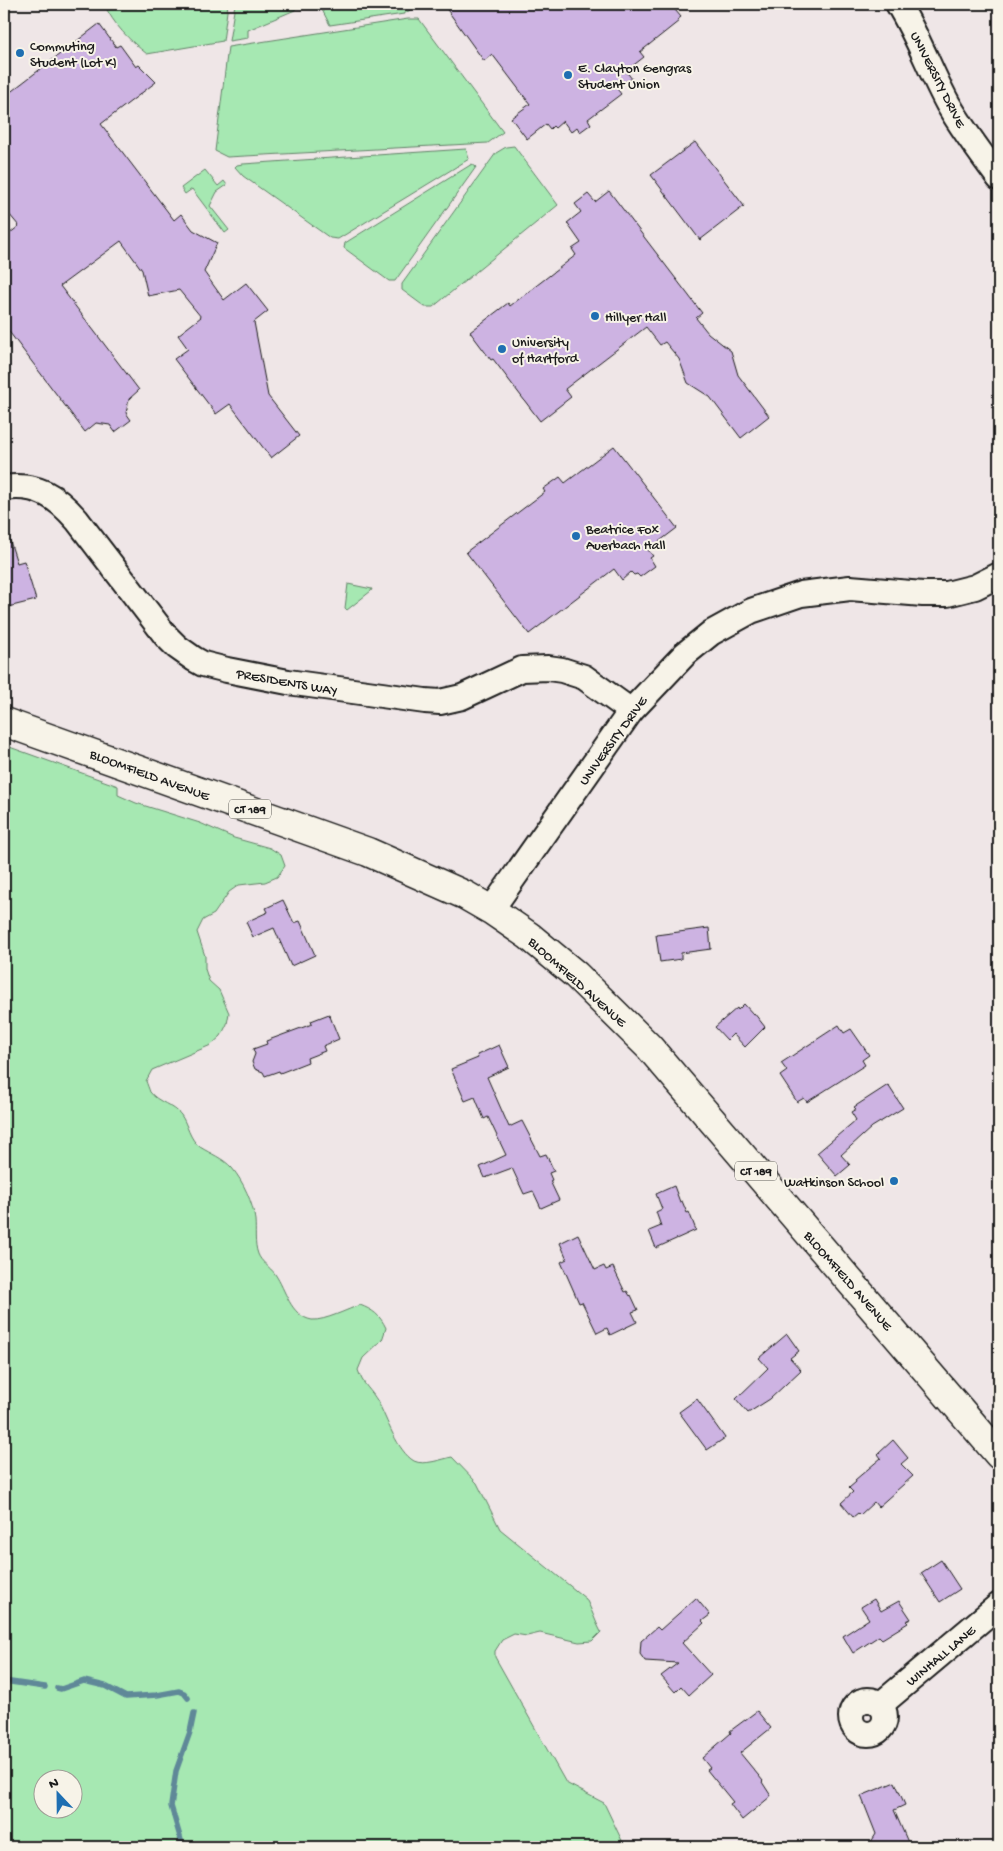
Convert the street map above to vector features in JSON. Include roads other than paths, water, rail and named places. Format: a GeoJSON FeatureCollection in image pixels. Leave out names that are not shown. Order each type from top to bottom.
{"type":"FeatureCollection","features":[{"type":"Feature","properties":{"kind":"main road","name":"BLOOMFIELD AVENUE"},"geometry":{"type":"LineString","coordinates":[[4,722],[368,852],[438,882],[492,910],[529,936],[562,963],[648,1047],[999,1455]]}},
{"type":"Feature","properties":{"kind":"street","name":"UNIVERSITY DRIVE"},"geometry":{"type":"LineString","coordinates":[[898,4],[918,38],[948,104],[999,178]]}},
{"type":"Feature","properties":{"kind":"street","name":"PRESIDENTS WAY"},"geometry":{"type":"LineString","coordinates":[[4,488],[34,488],[61,502],[166,636],[177,647],[203,664],[298,683],[390,697],[440,702],[472,694],[492,682],[522,669],[548,668],[573,673],[584,678],[631,711]]}},
{"type":"Feature","properties":{"kind":"street","name":"UNIVERSITY DRIVE"},"geometry":{"type":"LineString","coordinates":[[492,910],[631,711],[685,654],[724,624],[769,603],[801,594],[850,588],[922,594],[947,594],[975,587],[999,575]]}},
{"type":"Feature","properties":{"kind":"street","name":"WINHALL LANE"},"geometry":{"type":"LineString","coordinates":[[880,1705],[999,1605]]}},
{"type":"Feature","properties":{"kind":"waterway"},"geometry":{"type":"LineString","coordinates":[[4,1681],[45,1687]]}},
{"type":"Feature","properties":{"kind":"waterway"},"geometry":{"type":"LineString","coordinates":[[57,1688],[61,1689],[84,1681],[105,1686],[126,1697],[179,1691],[188,1698]]}},
{"type":"Feature","properties":{"kind":"waterway"},"geometry":{"type":"LineString","coordinates":[[183,1847],[171,1806],[176,1771],[190,1732],[194,1713]]}},
{"type":"Feature","properties":{"kind":"place","name":"Commuting Student (Lot K)"},"geometry":{"type":"Point","coordinates":[20,53]}},
{"type":"Feature","properties":{"kind":"place","name":"E. Clayton Gengras Student Union"},"geometry":{"type":"Point","coordinates":[568,75]}},
{"type":"Feature","properties":{"kind":"place","name":"Hillyer Hall"},"geometry":{"type":"Point","coordinates":[595,316]}},
{"type":"Feature","properties":{"kind":"place","name":"University of Hartford"},"geometry":{"type":"Point","coordinates":[502,349]}},
{"type":"Feature","properties":{"kind":"place","name":"Beatrice Fox Auerbach Hall"},"geometry":{"type":"Point","coordinates":[576,536]}},
{"type":"Feature","properties":{"kind":"place","name":"Watkinson School"},"geometry":{"type":"Point","coordinates":[894,1181]}}]}
